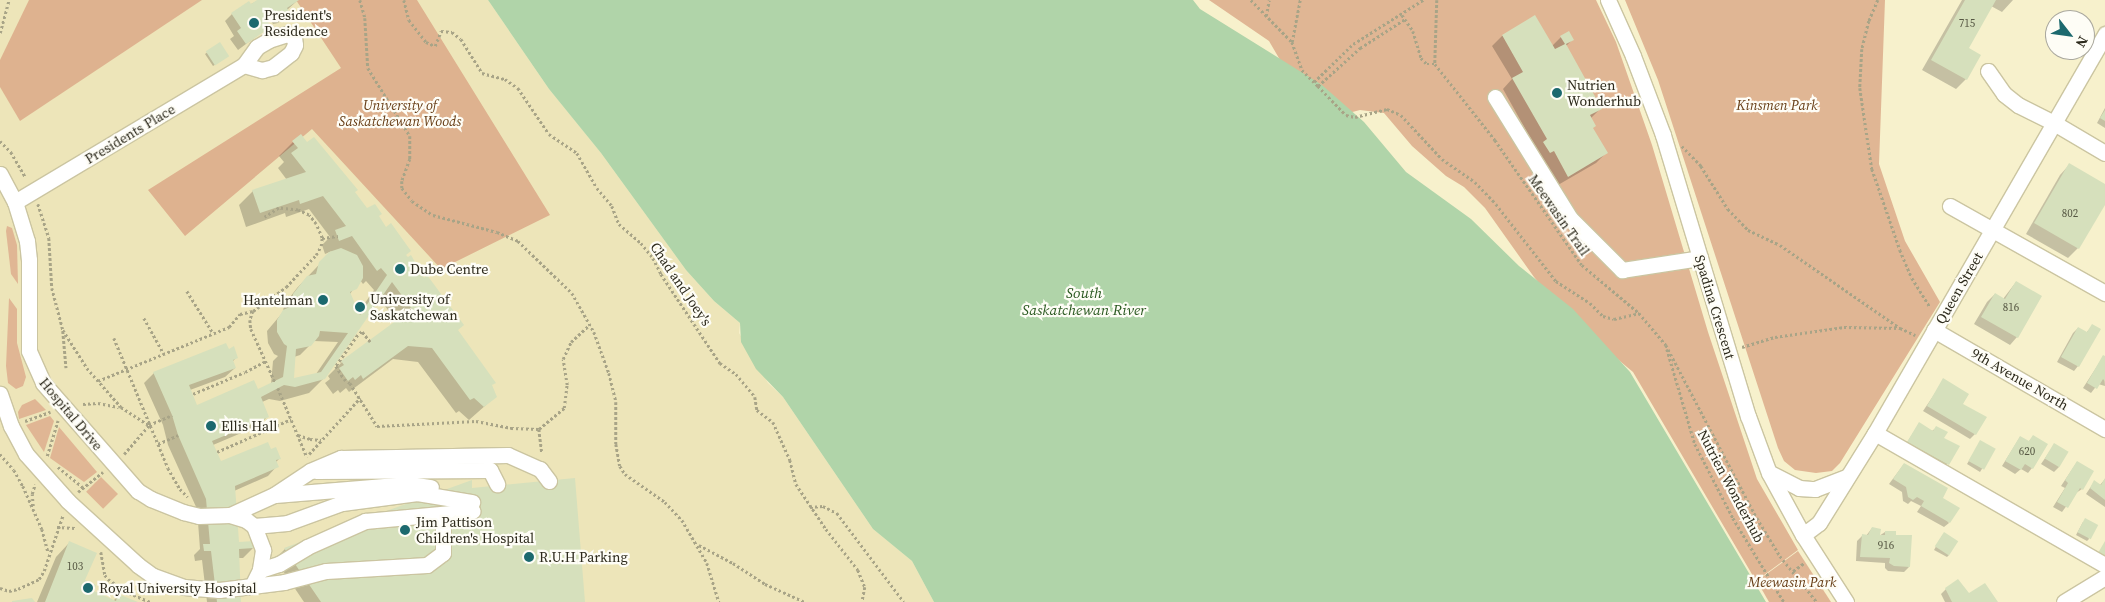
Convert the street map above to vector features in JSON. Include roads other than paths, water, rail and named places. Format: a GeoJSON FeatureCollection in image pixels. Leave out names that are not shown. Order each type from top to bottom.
{"type":"FeatureCollection","features":[{"type":"Feature","properties":{"kind":"street","name":"Spadina Crescent"},"geometry":{"type":"LineString","coordinates":[[1608,0],[1652,105],[1748,416],[1769,473],[1804,535],[1846,602]]}},
{"type":"Feature","properties":{"kind":"street","name":"Queen Street"},"geometry":{"type":"LineString","coordinates":[[1804,535],[1819,523],[1848,477],[1931,337],[2105,34]]}},
{"type":"Feature","properties":{"kind":"street","name":"Presidents Place"},"geometry":{"type":"LineString","coordinates":[[15,202],[244,65]]}},
{"type":"Feature","properties":{"kind":"street"},"geometry":{"type":"LineString","coordinates":[[1988,71],[2004,94],[2018,105],[2054,123],[2105,153]]}},
{"type":"Feature","properties":{"kind":"street"},"geometry":{"type":"LineString","coordinates":[[1494,97],[1570,218],[1622,270],[1700,258]]}},
{"type":"Feature","properties":{"kind":"street","name":"Hospital Drive"},"geometry":{"type":"LineString","coordinates":[[0,174],[15,202],[27,241],[29,260],[29,351],[35,369],[64,408],[117,461],[138,491],[164,505],[199,516],[230,515],[246,520],[254,526]]}},
{"type":"Feature","properties":{"kind":"street"},"geometry":{"type":"LineString","coordinates":[[1950,206],[1993,228],[2105,293]]}},
{"type":"Feature","properties":{"kind":"street","name":"9th Avenue North"},"geometry":{"type":"LineString","coordinates":[[1931,337],[2105,428]]}},
{"type":"Feature","properties":{"kind":"street"},"geometry":{"type":"LineString","coordinates":[[0,394],[11,426],[26,454],[68,500],[138,565],[168,583],[201,590],[284,582],[326,571],[428,565],[443,553],[443,514]]}},
{"type":"Feature","properties":{"kind":"street"},"geometry":{"type":"LineString","coordinates":[[1875,432],[2105,565]]}},
{"type":"Feature","properties":{"kind":"street","name":"Hospital Drive"},"geometry":{"type":"LineString","coordinates":[[230,515],[274,495],[306,463],[350,457],[508,455],[540,468],[549,480]]}},
{"type":"Feature","properties":{"kind":"street"},"geometry":{"type":"LineString","coordinates":[[306,463],[490,470],[497,484]]}},
{"type":"Feature","properties":{"kind":"street"},"geometry":{"type":"LineString","coordinates":[[1769,473],[1799,488],[1815,489],[1848,477]]}},
{"type":"Feature","properties":{"kind":"street"},"geometry":{"type":"LineString","coordinates":[[274,495],[409,484],[445,490]]}},
{"type":"Feature","properties":{"kind":"street"},"geometry":{"type":"LineString","coordinates":[[252,586],[260,570],[263,550],[254,526],[287,523],[342,503],[417,494],[473,507],[443,514],[365,521],[307,547],[279,564],[260,570]]}},
{"type":"Feature","properties":{"kind":"street"},"geometry":{"type":"LineString","coordinates":[[2064,602],[2105,577]]}},
{"type":"Feature","properties":{"kind":"water","name":"South Saskatchewan River"},"geometry":{"type":"Polygon","coordinates":[[[488,0],[1193,0],[1200,9],[1322,85],[1364,122],[1406,172],[1471,219],[1519,266],[1573,309],[1630,372],[1766,602],[934,602],[912,561],[873,529],[783,397],[756,369],[741,342],[740,323],[714,301],[686,270],[601,153],[549,89],[488,0]]]}},
{"type":"Feature","properties":{"kind":"place","name":"President's Residence"},"geometry":{"type":"Point","coordinates":[254,23]}},
{"type":"Feature","properties":{"kind":"place","name":"Nutrien Wonderhub"},"geometry":{"type":"Point","coordinates":[1557,93]}},
{"type":"Feature","properties":{"kind":"place","name":"Dube Centre"},"geometry":{"type":"Point","coordinates":[400,269]}},
{"type":"Feature","properties":{"kind":"place","name":"Hantelman"},"geometry":{"type":"Point","coordinates":[323,300]}},
{"type":"Feature","properties":{"kind":"place","name":"University of Saskatchewan"},"geometry":{"type":"Point","coordinates":[360,307]}},
{"type":"Feature","properties":{"kind":"place","name":"Ellis Hall"},"geometry":{"type":"Point","coordinates":[211,426]}},
{"type":"Feature","properties":{"kind":"place","name":"Jim Pattison Children's Hospital"},"geometry":{"type":"Point","coordinates":[405,530]}},
{"type":"Feature","properties":{"kind":"place","name":"R.U.H Parking"},"geometry":{"type":"Point","coordinates":[529,557]}},
{"type":"Feature","properties":{"kind":"place","name":"Royal University Hospital"},"geometry":{"type":"Point","coordinates":[88,588]}},
{"type":"Feature","properties":{"kind":"park label","name":"Kinsmen Park"},"geometry":{"type":"Point","coordinates":[1777,105]}},
{"type":"Feature","properties":{"kind":"park label","name":"University of Saskatchewan Woods"},"geometry":{"type":"Point","coordinates":[400,114]}},
{"type":"Feature","properties":{"kind":"park label","name":"Meewasin Park"},"geometry":{"type":"Point","coordinates":[1792,582]}}]}
